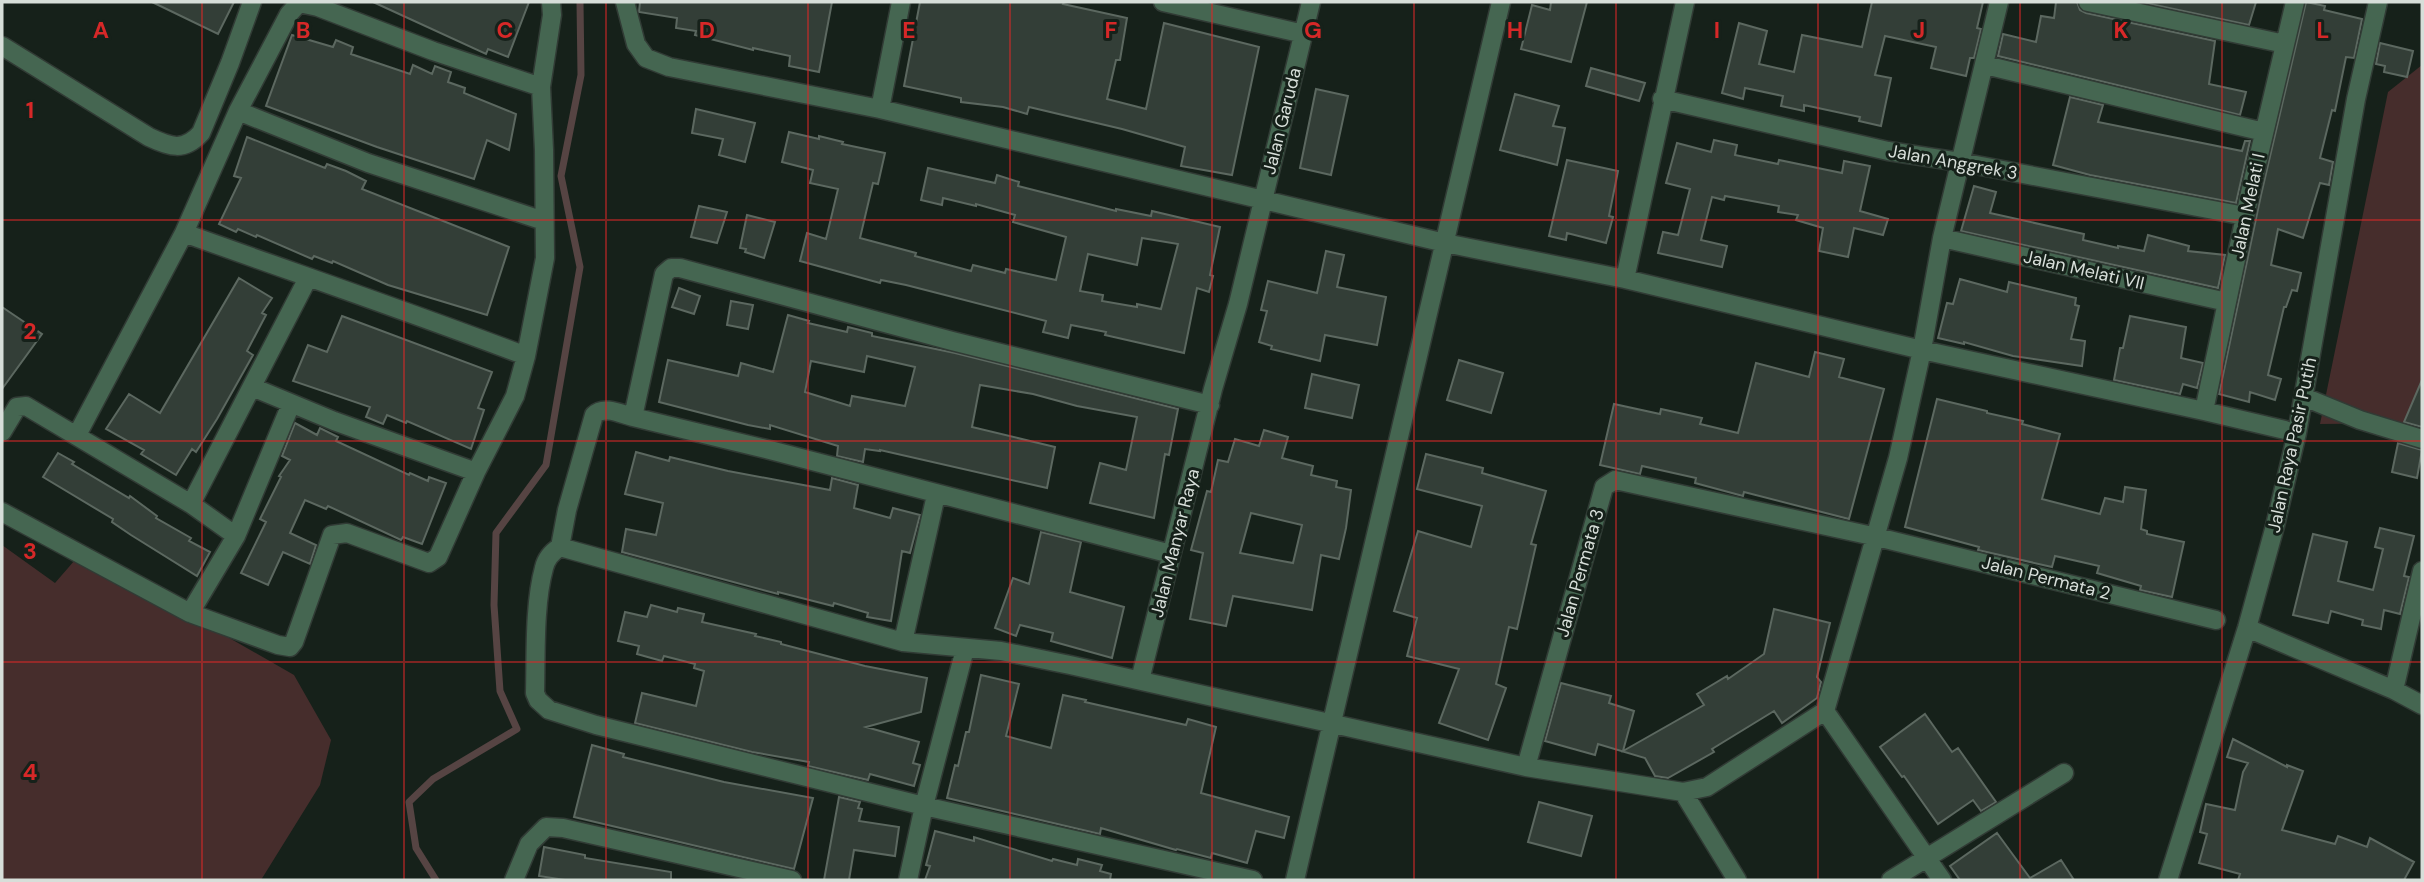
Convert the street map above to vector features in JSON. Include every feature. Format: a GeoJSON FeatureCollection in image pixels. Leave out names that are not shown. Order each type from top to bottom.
{"type":"FeatureCollection","features":[{"type":"Feature","properties":{"kind":"street"},"geometry":{"type":"LineString","coordinates":[[2,46],[149,137],[163,144],[179,147],[193,142],[201,133],[252,2]]}},
{"type":"Feature","properties":{"kind":"street"},"geometry":{"type":"LineString","coordinates":[[345,18],[354,2]]}},
{"type":"Feature","properties":{"kind":"street"},"geometry":{"type":"LineString","coordinates":[[2,512],[190,613],[290,647],[332,535],[347,533],[429,563],[438,557],[476,472],[514,397],[526,356],[545,258],[541,87],[552,15],[551,2]]}},
{"type":"Feature","properties":{"kind":"street"},"geometry":{"type":"LineString","coordinates":[[625,2],[636,44],[646,58],[669,66],[880,109],[1446,243],[1625,279],[1922,351],[2285,430]]}},
{"type":"Feature","properties":{"kind":"street"},"geometry":{"type":"LineString","coordinates":[[880,109],[901,2]]}},
{"type":"Feature","properties":{"kind":"street"},"geometry":{"type":"LineString","coordinates":[[1163,2],[1304,34]]}},
{"type":"Feature","properties":{"kind":"street","name":"Jalan Garuda"},"geometry":{"type":"LineString","coordinates":[[1210,405],[1238,304],[1311,2]]}},
{"type":"Feature","properties":{"kind":"street"},"geometry":{"type":"LineString","coordinates":[[1295,880],[1501,2]]}},
{"type":"Feature","properties":{"kind":"street"},"geometry":{"type":"LineString","coordinates":[[1625,279],[1685,2]]}},
{"type":"Feature","properties":{"kind":"street"},"geometry":{"type":"LineString","coordinates":[[559,547],[903,642],[1001,651],[1525,767],[1683,792],[1707,787],[1825,711],[1898,458],[1959,162],[2000,2]]}},
{"type":"Feature","properties":{"kind":"street"},"geometry":{"type":"LineString","coordinates":[[2088,2],[2285,44]]}},
{"type":"Feature","properties":{"kind":"street","name":"Jalan Melati I"},"geometry":{"type":"LineString","coordinates":[[2204,411],[2245,216],[2295,2]]}},
{"type":"Feature","properties":{"kind":"street","name":"Jalan Raya Pasir Putih"},"geometry":{"type":"LineString","coordinates":[[2174,879],[2276,526],[2304,397],[2356,99],[2378,2]]}},
{"type":"Feature","properties":{"kind":"street"},"geometry":{"type":"LineString","coordinates":[[77,435],[184,233],[238,111],[289,14],[299,3],[318,7],[433,51],[541,87]]}},
{"type":"Feature","properties":{"kind":"street"},"geometry":{"type":"LineString","coordinates":[[1985,65],[2264,132]]}},
{"type":"Feature","properties":{"kind":"street","name":"Jalan Anggrek 3"},"geometry":{"type":"LineString","coordinates":[[1662,99],[1888,150],[2245,216]]}},
{"type":"Feature","properties":{"kind":"street"},"geometry":{"type":"LineString","coordinates":[[238,111],[368,163],[544,221]]}},
{"type":"Feature","properties":{"kind":"street"},"geometry":{"type":"LineString","coordinates":[[184,233],[526,356]]}},
{"type":"Feature","properties":{"kind":"street","name":"Jalan Melati VII"},"geometry":{"type":"LineString","coordinates":[[1942,238],[2227,302]]}},
{"type":"Feature","properties":{"kind":"street"},"geometry":{"type":"LineString","coordinates":[[633,418],[664,274],[671,268],[680,268],[1210,405]]}},
{"type":"Feature","properties":{"kind":"street"},"geometry":{"type":"LineString","coordinates":[[191,505],[308,278]]}},
{"type":"Feature","properties":{"kind":"street"},"geometry":{"type":"LineString","coordinates":[[251,387],[476,472]]}},
{"type":"Feature","properties":{"kind":"street"},"geometry":{"type":"LineString","coordinates":[[2304,397],[2360,420],[2422,439]]}},
{"type":"Feature","properties":{"kind":"street"},"geometry":{"type":"LineString","coordinates":[[190,613],[236,536],[291,404]]}},
{"type":"Feature","properties":{"kind":"street","name":"Jalan Manyar Raya"},"geometry":{"type":"LineString","coordinates":[[1140,680],[1210,405]]}},
{"type":"Feature","properties":{"kind":"street"},"geometry":{"type":"LineString","coordinates":[[2,432],[17,407],[26,406],[191,505],[236,536]]}},
{"type":"Feature","properties":{"kind":"street"},"geometry":{"type":"LineString","coordinates":[[1171,554],[766,449],[598,410],[594,415],[559,547],[552,552],[544,566],[535,693],[549,710],[596,725],[924,806],[1254,880]]}},
{"type":"Feature","properties":{"kind":"street","name":"Jalan Permata 3"},"geometry":{"type":"LineString","coordinates":[[1525,767],[1604,487],[1615,480],[1877,537]]}},
{"type":"Feature","properties":{"kind":"street"},"geometry":{"type":"LineString","coordinates":[[903,642],[936,495]]}},
{"type":"Feature","properties":{"kind":"street","name":"Jalan Permata 2"},"geometry":{"type":"LineString","coordinates":[[1877,537],[2216,620]]}},
{"type":"Feature","properties":{"kind":"street"},"geometry":{"type":"LineString","coordinates":[[2394,690],[2422,571]]}},
{"type":"Feature","properties":{"kind":"street"},"geometry":{"type":"LineString","coordinates":[[2246,628],[2394,690],[2422,705]]}},
{"type":"Feature","properties":{"kind":"street"},"geometry":{"type":"LineString","coordinates":[[908,880],[924,806],[965,649]]}},
{"type":"Feature","properties":{"kind":"street"},"geometry":{"type":"LineString","coordinates":[[1825,711],[1942,880]]}},
{"type":"Feature","properties":{"kind":"street"},"geometry":{"type":"LineString","coordinates":[[1891,880],[2064,773]]}},
{"type":"Feature","properties":{"kind":"street"},"geometry":{"type":"LineString","coordinates":[[1683,792],[1737,880]]}},
{"type":"Feature","properties":{"kind":"street"},"geometry":{"type":"LineString","coordinates":[[514,880],[529,844],[546,827],[563,828],[792,880]]}},
{"type":"Feature","properties":{"kind":"shaded area"},"geometry":{"type":"Polygon","coordinates":[[[2422,65],[2422,423],[2320,424],[2388,92],[2422,65]]]}},
{"type":"Feature","properties":{"kind":"shaded area"},"geometry":{"type":"Polygon","coordinates":[[[2,545],[55,583],[81,553],[294,675],[331,740],[320,785],[261,880],[2,880],[2,545]]]}},
{"type":"Feature","properties":{"kind":"building"},"geometry":{"type":"Polygon","coordinates":[[[152,2],[234,2],[218,34],[152,2]]]}},
{"type":"Feature","properties":{"kind":"building"},"geometry":{"type":"Polygon","coordinates":[[[373,2],[529,2],[508,57],[488,49],[486,54],[373,2]]]}},
{"type":"Feature","properties":{"kind":"building"},"geometry":{"type":"Polygon","coordinates":[[[640,2],[832,2],[819,72],[789,66],[790,56],[753,50],[695,35],[696,31],[676,28],[677,18],[639,12],[640,2]]]}},
{"type":"Feature","properties":{"kind":"building"},"geometry":{"type":"Polygon","coordinates":[[[920,2],[1064,2],[1063,4],[1127,18],[1120,60],[1116,60],[1107,99],[1146,109],[1164,23],[1259,47],[1232,175],[1181,166],[1185,147],[1122,129],[1029,107],[1027,114],[1003,107],[961,102],[961,98],[904,86],[920,2]]]}},
{"type":"Feature","properties":{"kind":"building"},"geometry":{"type":"Polygon","coordinates":[[[1551,2],[1587,2],[1571,62],[1521,49],[1532,5],[1550,10],[1551,2]]]}},
{"type":"Feature","properties":{"kind":"building"},"geometry":{"type":"Polygon","coordinates":[[[1872,2],[1983,2],[1977,28],[1981,29],[1974,58],[1970,58],[1966,76],[1931,68],[1936,47],[1885,36],[1875,75],[1891,78],[1881,126],[1859,121],[1860,117],[1804,105],[1804,111],[1781,106],[1783,96],[1745,88],[1743,99],[1722,93],[1739,23],[1767,31],[1759,64],[1794,72],[1802,35],[1862,47],[1872,2]]]}},
{"type":"Feature","properties":{"kind":"building"},"geometry":{"type":"Polygon","coordinates":[[[2056,2],[2077,2],[2080,10],[2086,13],[2215,41],[2209,84],[2246,92],[2240,115],[1998,56],[2003,34],[2036,42],[2041,16],[2054,18],[2056,2]]]}},
{"type":"Feature","properties":{"kind":"building"},"geometry":{"type":"Polygon","coordinates":[[[2141,2],[2256,2],[2249,25],[2141,2]]]}},
{"type":"Feature","properties":{"kind":"building"},"geometry":{"type":"Polygon","coordinates":[[[2306,2],[2325,6],[2324,10],[2362,19],[2354,58],[2346,57],[2335,111],[2332,110],[2320,158],[2333,162],[2329,185],[2320,183],[2303,238],[2278,229],[2271,265],[2301,273],[2297,291],[2292,290],[2284,307],[2268,375],[2281,379],[2275,400],[2250,392],[2249,402],[2219,394],[2261,195],[2306,2]]]}},
{"type":"Feature","properties":{"kind":"building"},"geometry":{"type":"Polygon","coordinates":[[[292,35],[333,47],[336,40],[353,47],[351,54],[410,74],[413,65],[432,74],[435,66],[451,72],[448,82],[465,88],[464,93],[516,114],[509,150],[487,140],[474,179],[266,106],[292,35]]]}},
{"type":"Feature","properties":{"kind":"building"},"geometry":{"type":"Polygon","coordinates":[[[2380,43],[2413,51],[2407,77],[2384,72],[2385,66],[2376,64],[2380,43]]]}},
{"type":"Feature","properties":{"kind":"building"},"geometry":{"type":"Polygon","coordinates":[[[1591,68],[1645,83],[1639,101],[1586,86],[1591,68]]]}},
{"type":"Feature","properties":{"kind":"building"},"geometry":{"type":"Polygon","coordinates":[[[1316,89],[1348,96],[1331,175],[1300,168],[1316,89]]]}},
{"type":"Feature","properties":{"kind":"building"},"geometry":{"type":"Polygon","coordinates":[[[1515,94],[1559,106],[1553,126],[1565,128],[1557,165],[1500,150],[1515,94]]]}},
{"type":"Feature","properties":{"kind":"building"},"geometry":{"type":"Polygon","coordinates":[[[2070,97],[2103,105],[2098,122],[2242,151],[2245,141],[2250,141],[2236,203],[2090,175],[2053,165],[2070,97]]]}},
{"type":"Feature","properties":{"kind":"building"},"geometry":{"type":"Polygon","coordinates":[[[696,109],[755,123],[745,162],[719,155],[723,139],[692,133],[696,109]]]}},
{"type":"Feature","properties":{"kind":"building"},"geometry":{"type":"Polygon","coordinates":[[[789,132],[819,139],[819,136],[885,153],[878,184],[873,183],[860,238],[971,271],[973,265],[1005,273],[1006,269],[1056,280],[1066,237],[1013,222],[1015,215],[976,204],[943,198],[942,205],[921,200],[928,168],[995,183],[997,175],[1019,182],[1018,186],[1116,211],[1151,216],[1152,211],[1220,227],[1209,292],[1197,288],[1184,353],[1071,325],[1068,338],[1043,332],[1046,321],[906,285],[881,280],[880,283],[800,261],[807,233],[826,239],[838,189],[810,183],[813,170],[782,162],[789,132]],[[1142,238],[1137,265],[1088,254],[1080,291],[1103,295],[1102,301],[1161,309],[1178,244],[1142,238]]]}},
{"type":"Feature","properties":{"kind":"building"},"geometry":{"type":"Polygon","coordinates":[[[247,137],[325,168],[327,164],[346,171],[366,181],[362,189],[509,247],[487,315],[388,285],[333,261],[332,263],[314,256],[312,259],[257,235],[256,237],[238,229],[236,232],[219,224],[241,178],[234,176],[247,137]]]}},
{"type":"Feature","properties":{"kind":"building"},"geometry":{"type":"Polygon","coordinates":[[[1714,140],[1737,145],[1735,155],[1778,164],[1779,160],[1842,173],[1844,161],[1870,166],[1860,211],[1888,219],[1883,235],[1854,228],[1848,257],[1819,251],[1823,228],[1796,220],[1798,215],[1778,212],[1779,206],[1725,196],[1724,200],[1712,197],[1701,240],[1727,246],[1722,267],[1658,253],[1663,232],[1678,235],[1690,189],[1666,183],[1677,143],[1711,152],[1714,140]]]}},
{"type":"Feature","properties":{"kind":"building"},"geometry":{"type":"Polygon","coordinates":[[[1567,160],[1618,171],[1609,216],[1613,217],[1606,243],[1567,233],[1566,240],[1549,236],[1567,160]]]}},
{"type":"Feature","properties":{"kind":"building"},"geometry":{"type":"Polygon","coordinates":[[[1974,186],[1996,192],[1990,213],[2084,234],[2083,240],[2144,251],[2148,235],[2189,246],[2188,251],[2225,255],[2218,288],[1961,231],[1974,186]]]}},
{"type":"Feature","properties":{"kind":"building"},"geometry":{"type":"Polygon","coordinates":[[[699,206],[727,212],[717,243],[691,237],[699,206]]]}},
{"type":"Feature","properties":{"kind":"building"},"geometry":{"type":"Polygon","coordinates":[[[747,215],[775,222],[764,258],[740,248],[747,215]]]}},
{"type":"Feature","properties":{"kind":"building"},"geometry":{"type":"Polygon","coordinates":[[[1326,251],[1344,255],[1337,287],[1386,297],[1377,345],[1325,335],[1320,361],[1271,349],[1272,346],[1259,342],[1267,311],[1261,310],[1268,281],[1317,293],[1326,251]]]}},
{"type":"Feature","properties":{"kind":"building"},"geometry":{"type":"Polygon","coordinates":[[[239,278],[272,298],[262,313],[266,315],[247,351],[253,355],[196,452],[192,449],[176,475],[141,454],[144,450],[106,429],[129,394],[160,413],[239,278]]]}},
{"type":"Feature","properties":{"kind":"building"},"geometry":{"type":"Polygon","coordinates":[[[1960,279],[2007,292],[2009,282],[2076,298],[2075,305],[2079,306],[2071,339],[2085,341],[2082,366],[2013,356],[1964,342],[1938,338],[1947,303],[1953,304],[1960,279]]]}},
{"type":"Feature","properties":{"kind":"building"},"geometry":{"type":"Polygon","coordinates":[[[679,288],[700,296],[694,314],[672,307],[679,288]]]}},
{"type":"Feature","properties":{"kind":"building"},"geometry":{"type":"Polygon","coordinates":[[[731,301],[753,305],[748,329],[727,325],[731,301]]]}},
{"type":"Feature","properties":{"kind":"building"},"geometry":{"type":"Polygon","coordinates":[[[2,307],[42,334],[2,389],[2,307]]]}},
{"type":"Feature","properties":{"kind":"building"},"geometry":{"type":"Polygon","coordinates":[[[788,315],[809,321],[808,323],[847,332],[848,327],[872,333],[872,336],[955,353],[1178,409],[1169,455],[1165,454],[1154,518],[1090,503],[1100,463],[1126,470],[1137,417],[980,385],[972,427],[1055,447],[1047,488],[880,450],[865,449],[863,462],[837,456],[838,446],[770,425],[770,429],[748,425],[659,402],[668,360],[738,376],[741,363],[773,372],[788,315]],[[867,356],[864,372],[811,361],[805,392],[850,406],[852,396],[905,406],[915,367],[867,356]]]}},
{"type":"Feature","properties":{"kind":"building"},"geometry":{"type":"Polygon","coordinates":[[[342,316],[492,372],[478,408],[484,410],[471,449],[387,415],[383,424],[366,417],[370,407],[293,381],[308,345],[327,352],[342,316]]]}},
{"type":"Feature","properties":{"kind":"building"},"geometry":{"type":"Polygon","coordinates":[[[2130,316],[2186,327],[2181,358],[2203,363],[2197,388],[2183,384],[2180,394],[2114,380],[2130,316]]]}},
{"type":"Feature","properties":{"kind":"building"},"geometry":{"type":"Polygon","coordinates":[[[1815,352],[1844,359],[1839,377],[1884,389],[1849,519],[1744,492],[1743,496],[1695,483],[1696,478],[1642,466],[1640,474],[1600,465],[1614,404],[1660,414],[1661,409],[1702,418],[1700,424],[1738,433],[1756,363],[1809,377],[1815,352]]]}},
{"type":"Feature","properties":{"kind":"building"},"geometry":{"type":"Polygon","coordinates":[[[1459,360],[1503,373],[1491,413],[1447,400],[1459,360]]]}},
{"type":"Feature","properties":{"kind":"building"},"geometry":{"type":"Polygon","coordinates":[[[1312,374],[1359,385],[1352,418],[1305,408],[1312,374]]]}},
{"type":"Feature","properties":{"kind":"building"},"geometry":{"type":"Polygon","coordinates":[[[2422,380],[2422,427],[2404,422],[2422,380]]]}},
{"type":"Feature","properties":{"kind":"building"},"geometry":{"type":"Polygon","coordinates":[[[1937,399],[2023,421],[2022,424],[2060,434],[2042,499],[2100,514],[2105,498],[2123,502],[2125,487],[2146,490],[2141,529],[2147,531],[2147,534],[2184,542],[2172,597],[2140,590],[2141,586],[2097,573],[2099,566],[2055,556],[2052,567],[1978,550],[1979,547],[1905,527],[1937,399]]]}},
{"type":"Feature","properties":{"kind":"building"},"geometry":{"type":"Polygon","coordinates":[[[295,423],[317,435],[320,428],[338,437],[336,441],[409,475],[410,473],[428,481],[429,477],[446,483],[422,544],[403,537],[401,540],[328,506],[326,509],[305,500],[290,533],[316,545],[310,564],[283,552],[268,585],[241,573],[266,522],[260,519],[281,477],[279,476],[290,460],[282,456],[295,423]]]}},
{"type":"Feature","properties":{"kind":"building"},"geometry":{"type":"Polygon","coordinates":[[[1264,430],[1288,437],[1282,458],[1313,466],[1311,475],[1337,481],[1336,487],[1351,490],[1339,559],[1321,555],[1312,610],[1233,596],[1226,626],[1190,619],[1203,553],[1191,550],[1207,491],[1211,492],[1218,460],[1228,462],[1235,439],[1259,446],[1264,430]],[[1251,513],[1240,553],[1293,563],[1302,525],[1251,513]]]}},
{"type":"Feature","properties":{"kind":"building"},"geometry":{"type":"Polygon","coordinates":[[[2398,443],[2422,450],[2417,478],[2392,472],[2398,443]]]}},
{"type":"Feature","properties":{"kind":"building"},"geometry":{"type":"Polygon","coordinates":[[[636,452],[669,461],[670,457],[830,490],[832,478],[858,485],[854,508],[890,518],[893,508],[920,515],[910,553],[902,551],[891,621],[867,617],[868,613],[834,603],[833,606],[778,594],[622,552],[626,529],[656,535],[663,503],[625,494],[636,452]]]}},
{"type":"Feature","properties":{"kind":"building"},"geometry":{"type":"Polygon","coordinates":[[[58,453],[74,462],[72,464],[129,498],[130,496],[157,516],[156,518],[210,552],[197,576],[131,535],[112,522],[113,519],[43,477],[58,453]]]}},
{"type":"Feature","properties":{"kind":"building"},"geometry":{"type":"Polygon","coordinates":[[[1426,454],[1483,468],[1482,473],[1546,491],[1531,544],[1536,545],[1517,629],[1509,627],[1496,684],[1506,688],[1488,740],[1439,723],[1459,669],[1407,656],[1417,618],[1394,611],[1418,531],[1471,547],[1482,506],[1417,489],[1426,454]]]}},
{"type":"Feature","properties":{"kind":"building"},"geometry":{"type":"Polygon","coordinates":[[[2380,528],[2414,536],[2404,576],[2409,577],[2400,614],[2384,610],[2381,629],[2362,625],[2363,620],[2331,611],[2328,623],[2293,615],[2313,534],[2347,542],[2338,581],[2373,590],[2383,549],[2375,547],[2380,528]]]}},
{"type":"Feature","properties":{"kind":"building"},"geometry":{"type":"Polygon","coordinates":[[[1041,532],[1081,542],[1070,592],[1124,607],[1112,658],[1051,641],[1053,633],[1020,625],[1016,636],[995,628],[1013,578],[1029,584],[1041,532]]]}},
{"type":"Feature","properties":{"kind":"building"},"geometry":{"type":"Polygon","coordinates":[[[651,605],[677,612],[678,608],[704,614],[702,622],[756,634],[755,636],[781,644],[865,666],[927,678],[921,712],[866,727],[919,742],[913,763],[920,765],[914,786],[870,774],[868,780],[808,766],[809,762],[752,752],[635,723],[642,693],[696,706],[704,671],[694,668],[695,664],[664,656],[662,661],[637,654],[639,646],[618,641],[625,612],[647,617],[651,605]]]}},
{"type":"Feature","properties":{"kind":"building"},"geometry":{"type":"Polygon","coordinates":[[[1774,609],[1830,623],[1817,677],[1821,682],[1817,698],[1782,723],[1774,711],[1712,749],[1714,752],[1668,778],[1655,776],[1645,758],[1598,744],[1595,755],[1545,741],[1561,683],[1611,696],[1609,703],[1634,711],[1623,751],[1704,705],[1697,694],[1727,676],[1728,679],[1764,654],[1774,609]]]}},
{"type":"Feature","properties":{"kind":"building"},"geometry":{"type":"Polygon","coordinates":[[[981,675],[1019,684],[1006,736],[1051,748],[1063,695],[1186,725],[1188,719],[1216,727],[1201,793],[1289,817],[1284,838],[1256,831],[1247,863],[1212,853],[1211,858],[1176,850],[1101,828],[1100,834],[947,798],[966,732],[969,732],[981,675]]]}},
{"type":"Feature","properties":{"kind":"building"},"geometry":{"type":"Polygon","coordinates":[[[1925,714],[1952,752],[1958,748],[1996,802],[1981,811],[1973,800],[1938,824],[1880,747],[1925,714]]]}},
{"type":"Feature","properties":{"kind":"building"},"geometry":{"type":"Polygon","coordinates":[[[2233,739],[2287,767],[2303,771],[2282,830],[2335,844],[2338,836],[2367,847],[2370,838],[2414,862],[2404,880],[2238,880],[2240,874],[2199,863],[2207,834],[2200,832],[2206,804],[2235,810],[2243,772],[2248,763],[2227,757],[2233,739]]]}},
{"type":"Feature","properties":{"kind":"building"},"geometry":{"type":"Polygon","coordinates":[[[592,745],[624,754],[623,757],[724,782],[813,798],[794,869],[574,817],[592,745]]]}},
{"type":"Feature","properties":{"kind":"building"},"geometry":{"type":"Polygon","coordinates":[[[839,797],[860,802],[858,808],[862,809],[859,821],[899,827],[895,856],[854,850],[849,880],[824,880],[839,797]]]}},
{"type":"Feature","properties":{"kind":"building"},"geometry":{"type":"Polygon","coordinates":[[[1539,802],[1592,816],[1581,856],[1528,842],[1539,802]]]}},
{"type":"Feature","properties":{"kind":"building"},"geometry":{"type":"Polygon","coordinates":[[[935,831],[974,841],[974,837],[1052,861],[1053,859],[1077,865],[1078,859],[1102,865],[1100,871],[1111,874],[1110,880],[925,880],[935,831]]]}},
{"type":"Feature","properties":{"kind":"building"},"geometry":{"type":"Polygon","coordinates":[[[1997,833],[2030,878],[2061,860],[2074,880],[1960,880],[1950,866],[1997,833]]]}},
{"type":"Feature","properties":{"kind":"building"},"geometry":{"type":"Polygon","coordinates":[[[544,847],[585,855],[585,858],[671,872],[671,880],[565,880],[539,876],[544,847]]]}},
{"type":"Feature","properties":{"kind":"waterway"},"geometry":{"type":"LineString","coordinates":[[436,880],[416,848],[409,802],[433,779],[517,729],[500,691],[494,605],[496,533],[546,465],[580,267],[561,176],[581,75],[580,2]]}}]}
